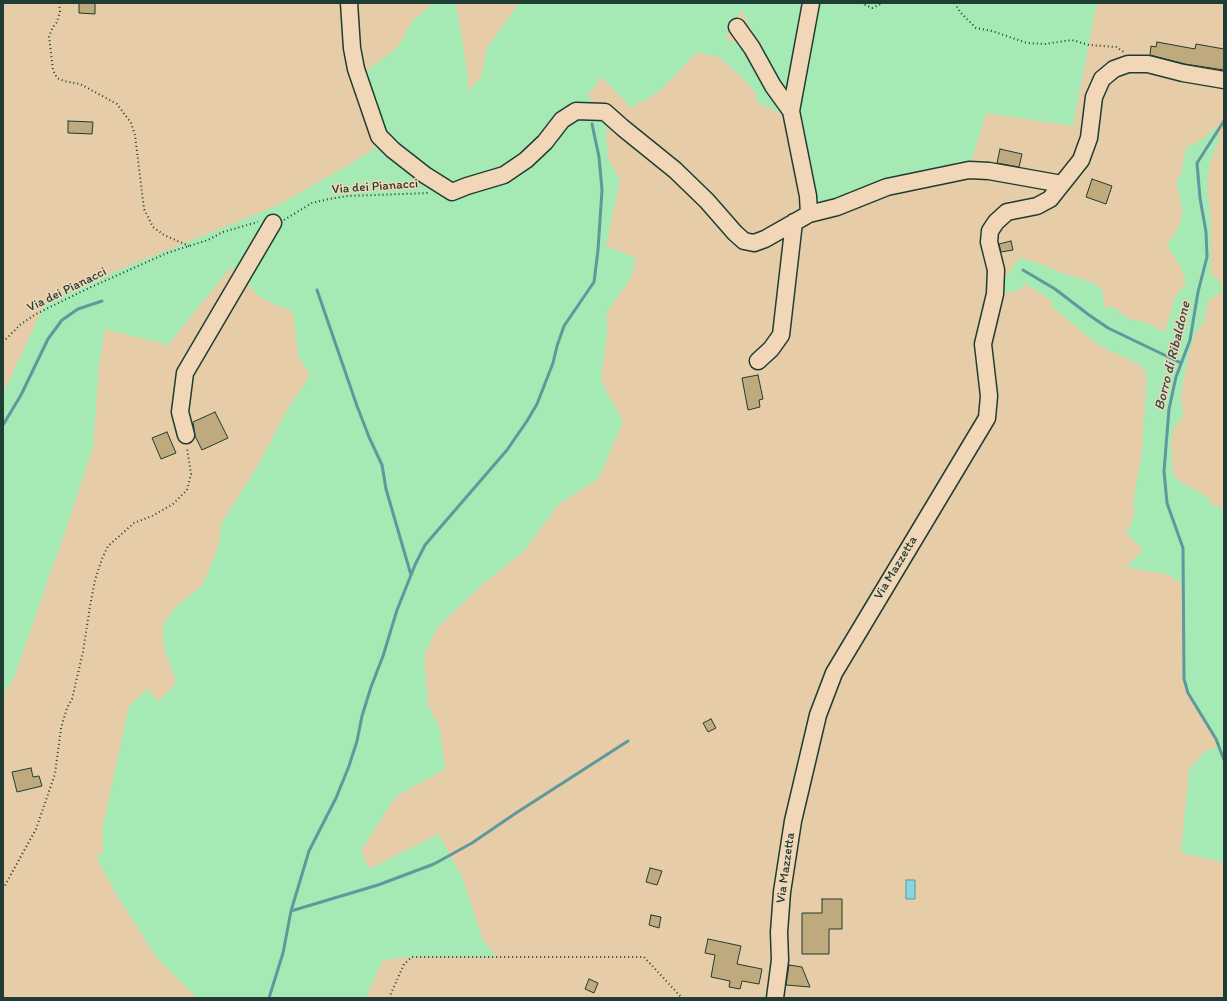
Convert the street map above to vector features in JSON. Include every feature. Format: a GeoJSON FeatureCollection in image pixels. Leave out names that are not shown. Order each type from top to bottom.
{"type":"FeatureCollection","features":[{"type":"Feature","properties":{"kind":"street"},"geometry":{"type":"LineString","coordinates":[[349,3],[352,48],[356,69],[379,136],[393,150],[425,175],[452,192],[504,175],[526,160],[546,142],[562,120],[576,111],[605,112],[675,170],[707,201],[744,241],[754,243],[809,214],[837,207],[887,187],[969,170],[989,171],[1062,184],[1081,160],[1089,138],[1094,97],[1102,79],[1114,69],[1128,64],[1148,64],[1224,80]]}},
{"type":"Feature","properties":{"kind":"street"},"geometry":{"type":"LineString","coordinates":[[809,214],[808,196],[791,111],[811,3]]}},
{"type":"Feature","properties":{"kind":"street"},"geometry":{"type":"LineString","coordinates":[[738,27],[752,48],[773,86],[791,111]]}},
{"type":"Feature","properties":{"kind":"street","name":"Via Mazzetta"},"geometry":{"type":"LineString","coordinates":[[775,998],[780,960],[779,932],[782,892],[793,821],[818,715],[834,673],[987,418],[989,396],[983,344],[995,294],[996,270],[989,242],[990,231],[996,222],[1007,212],[1037,206],[1050,199],[1062,184]]}},
{"type":"Feature","properties":{"kind":"street"},"geometry":{"type":"LineString","coordinates":[[758,360],[771,349],[781,334],[794,222]]}},
{"type":"Feature","properties":{"kind":"street"},"geometry":{"type":"LineString","coordinates":[[186,435],[180,412],[185,373],[273,223]]}},
{"type":"Feature","properties":{"kind":"path"},"geometry":{"type":"LineString","coordinates":[[59,3],[59,16],[49,36],[53,70],[58,78],[64,81],[80,84],[116,104],[131,123],[144,209],[152,226],[164,235],[190,246]]}},
{"type":"Feature","properties":{"kind":"path"},"geometry":{"type":"LineString","coordinates":[[861,3],[872,8],[883,3]]}},
{"type":"Feature","properties":{"kind":"path"},"geometry":{"type":"LineString","coordinates":[[955,3],[960,12],[976,28],[992,30],[1027,43],[1046,44],[1072,40],[1089,45],[1116,47],[1129,54]]}},
{"type":"Feature","properties":{"kind":"path","name":"Via dei Pianacci"},"geometry":{"type":"LineString","coordinates":[[3,342],[21,324],[36,314],[89,288],[168,253],[208,240],[223,232],[259,222],[273,223],[287,219],[312,203],[329,198],[452,192]]}},
{"type":"Feature","properties":{"kind":"path"},"geometry":{"type":"LineString","coordinates":[[3,889],[36,829],[55,774],[61,728],[67,708],[72,699],[83,652],[95,580],[102,559],[108,546],[134,523],[152,516],[173,504],[187,490],[191,474],[186,435]]}},
{"type":"Feature","properties":{"kind":"path"},"geometry":{"type":"LineString","coordinates":[[389,998],[404,964],[412,957],[644,957],[682,998]]}},
{"type":"Feature","properties":{"kind":"green space"},"geometry":{"type":"Polygon","coordinates":[[[434,3],[456,3],[468,76],[468,91],[481,77],[487,48],[519,3],[1097,3],[1073,126],[986,113],[969,170],[809,214],[791,111],[757,39],[741,10],[725,39],[752,48],[784,102],[780,113],[756,101],[756,94],[745,80],[719,57],[697,52],[660,91],[631,108],[602,77],[587,96],[605,112],[608,158],[620,180],[606,246],[636,258],[631,278],[607,312],[607,334],[601,381],[623,422],[598,479],[558,505],[525,550],[482,585],[437,628],[424,656],[428,705],[440,729],[445,769],[395,797],[361,851],[369,869],[439,834],[461,874],[482,938],[496,957],[412,957],[383,960],[366,998],[197,998],[157,958],[116,894],[96,856],[103,854],[102,831],[129,706],[148,689],[158,702],[176,683],[165,651],[162,627],[175,607],[202,586],[219,545],[221,524],[256,469],[286,412],[310,375],[298,355],[293,312],[261,298],[231,267],[168,345],[105,329],[99,365],[93,446],[14,678],[3,694],[3,394],[47,299],[281,204],[372,151],[379,136],[360,76],[398,47],[412,21],[434,3]]]}},
{"type":"Feature","properties":{"kind":"green space"},"geometry":{"type":"Polygon","coordinates":[[[1215,127],[1220,139],[1211,159],[1207,182],[1211,225],[1211,275],[1220,282],[1222,291],[1208,301],[1204,322],[1196,332],[1189,352],[1181,395],[1183,417],[1173,429],[1171,444],[1173,474],[1180,482],[1210,498],[1209,504],[1224,509],[1224,863],[1181,852],[1189,770],[1205,751],[1219,747],[1216,739],[1188,693],[1184,679],[1184,586],[1169,575],[1126,567],[1143,550],[1126,533],[1132,522],[1135,511],[1133,504],[1141,458],[1147,379],[1144,367],[1100,346],[1053,308],[1051,300],[1025,284],[1018,291],[995,294],[995,277],[1006,277],[1019,258],[1036,262],[1062,273],[1092,282],[1102,290],[1104,301],[1103,307],[1113,307],[1129,319],[1142,321],[1165,332],[1176,295],[1186,284],[1181,268],[1167,245],[1177,230],[1183,213],[1176,181],[1182,172],[1183,160],[1187,147],[1203,139],[1215,127]]]}},
{"type":"Feature","properties":{"kind":"water"},"geometry":{"type":"Polygon","coordinates":[[[906,880],[915,880],[915,899],[906,899],[906,880]]]}},
{"type":"Feature","properties":{"kind":"building"},"geometry":{"type":"Polygon","coordinates":[[[79,3],[95,3],[95,14],[79,13],[79,3]]]}},
{"type":"Feature","properties":{"kind":"building"},"geometry":{"type":"Polygon","coordinates":[[[1157,42],[1195,49],[1196,44],[1224,49],[1224,70],[1185,64],[1150,55],[1151,46],[1156,47],[1157,42]]]}},
{"type":"Feature","properties":{"kind":"building"},"geometry":{"type":"Polygon","coordinates":[[[68,121],[93,122],[92,134],[68,133],[68,121]]]}},
{"type":"Feature","properties":{"kind":"building"},"geometry":{"type":"Polygon","coordinates":[[[1000,149],[1022,154],[1019,167],[997,163],[1000,149]]]}},
{"type":"Feature","properties":{"kind":"building"},"geometry":{"type":"Polygon","coordinates":[[[1092,179],[1112,186],[1106,204],[1086,197],[1092,179]]]}},
{"type":"Feature","properties":{"kind":"building"},"geometry":{"type":"Polygon","coordinates":[[[1011,241],[1013,250],[1001,252],[999,244],[1011,241]]]}},
{"type":"Feature","properties":{"kind":"building"},"geometry":{"type":"Polygon","coordinates":[[[758,375],[763,399],[759,400],[760,407],[748,410],[742,378],[758,375]]]}},
{"type":"Feature","properties":{"kind":"building"},"geometry":{"type":"Polygon","coordinates":[[[215,412],[228,438],[202,450],[195,436],[193,422],[215,412]]]}},
{"type":"Feature","properties":{"kind":"building"},"geometry":{"type":"Polygon","coordinates":[[[167,432],[176,453],[161,459],[152,438],[167,432]]]}},
{"type":"Feature","properties":{"kind":"building"},"geometry":{"type":"Polygon","coordinates":[[[711,719],[716,728],[708,732],[703,723],[711,719]]]}},
{"type":"Feature","properties":{"kind":"building"},"geometry":{"type":"Polygon","coordinates":[[[31,768],[33,777],[39,776],[42,786],[17,792],[12,772],[31,768]]]}},
{"type":"Feature","properties":{"kind":"building"},"geometry":{"type":"Polygon","coordinates":[[[650,868],[662,871],[657,885],[646,882],[650,868]]]}},
{"type":"Feature","properties":{"kind":"building"},"geometry":{"type":"Polygon","coordinates":[[[822,899],[842,899],[842,929],[829,929],[829,954],[802,954],[802,913],[822,913],[822,899]]]}},
{"type":"Feature","properties":{"kind":"building"},"geometry":{"type":"Polygon","coordinates":[[[651,915],[661,917],[659,928],[649,925],[651,915]]]}},
{"type":"Feature","properties":{"kind":"building"},"geometry":{"type":"Polygon","coordinates":[[[708,939],[741,946],[737,964],[762,969],[759,984],[742,981],[740,989],[729,987],[730,981],[711,977],[715,955],[705,953],[708,939]]]}},
{"type":"Feature","properties":{"kind":"building"},"geometry":{"type":"Polygon","coordinates":[[[789,965],[802,967],[810,987],[786,985],[789,965]]]}},
{"type":"Feature","properties":{"kind":"building"},"geometry":{"type":"Polygon","coordinates":[[[589,979],[598,983],[594,993],[585,989],[589,979]]]}},
{"type":"Feature","properties":{"kind":"waterway","name":"Borro di Ribaldone"},"geometry":{"type":"LineString","coordinates":[[1224,121],[1197,163],[1200,198],[1206,232],[1207,257],[1198,292],[1190,340],[1176,377],[1169,409],[1164,471],[1167,503],[1183,548],[1184,679],[1188,693],[1216,739],[1224,760]]}},
{"type":"Feature","properties":{"kind":"waterway"},"geometry":{"type":"LineString","coordinates":[[269,998],[283,953],[291,911],[309,851],[336,798],[349,766],[371,687],[383,656],[397,610],[415,565],[425,545],[507,450],[527,421],[537,404],[553,363],[564,326],[594,282],[598,250],[602,190],[599,157],[592,124]]}},
{"type":"Feature","properties":{"kind":"waterway"},"geometry":{"type":"LineString","coordinates":[[1023,270],[1055,289],[1108,328],[1181,363]]}},
{"type":"Feature","properties":{"kind":"waterway"},"geometry":{"type":"LineString","coordinates":[[317,290],[357,406],[382,465],[386,489],[411,575]]}},
{"type":"Feature","properties":{"kind":"waterway"},"geometry":{"type":"LineString","coordinates":[[3,425],[21,395],[48,339],[62,320],[78,309],[102,301]]}},
{"type":"Feature","properties":{"kind":"waterway"},"geometry":{"type":"LineString","coordinates":[[291,911],[378,885],[434,864],[472,843],[628,741]]}}]}
